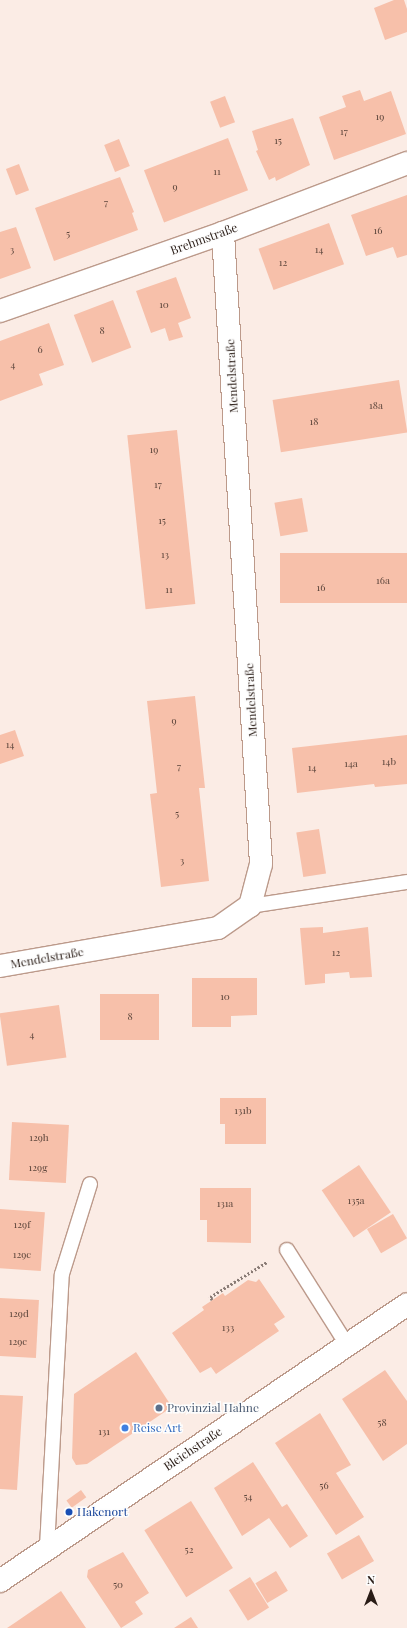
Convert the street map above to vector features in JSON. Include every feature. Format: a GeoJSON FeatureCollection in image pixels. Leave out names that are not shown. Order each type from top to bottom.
{"type":"FeatureCollection","features":[{"type":"Feature","properties":{"kind":"street","name":"Brehmstraße"},"geometry":{"type":"LineString","coordinates":[[0,311],[223,233],[407,163]]}},
{"type":"Feature","properties":{"kind":"street","name":"Mendelstraße"},"geometry":{"type":"LineString","coordinates":[[0,966],[218,928],[250,906],[261,864],[223,233]]}},
{"type":"Feature","properties":{"kind":"street","name":"Bleichstraße"},"geometry":{"type":"LineString","coordinates":[[0,1581],[47,1547],[407,1304]]}},
{"type":"Feature","properties":{"kind":"lane"},"geometry":{"type":"LineString","coordinates":[[250,906],[407,882]]}},
{"type":"Feature","properties":{"kind":"lane"},"geometry":{"type":"LineString","coordinates":[[47,1547],[62,1274],[90,1184]]}},
{"type":"Feature","properties":{"kind":"lane"},"geometry":{"type":"LineString","coordinates":[[287,1250],[347,1345]]}},
{"type":"Feature","properties":{"kind":"path"},"geometry":{"type":"LineString","coordinates":[[212,1300],[210,1296],[287,1250]]}},
{"type":"Feature","properties":{"kind":"building"},"geometry":{"type":"Polygon","coordinates":[[[394,0],[404,0],[407,9],[407,32],[385,40],[374,8],[394,0]]]}},
{"type":"Feature","properties":{"kind":"building"},"geometry":{"type":"Polygon","coordinates":[[[360,90],[364,101],[391,91],[406,134],[334,160],[319,117],[346,107],[342,96],[360,90]]]}},
{"type":"Feature","properties":{"kind":"building"},"geometry":{"type":"Polygon","coordinates":[[[225,96],[235,122],[220,128],[210,102],[225,96]]]}},
{"type":"Feature","properties":{"kind":"building"},"geometry":{"type":"Polygon","coordinates":[[[293,118],[310,165],[276,181],[275,177],[269,180],[256,151],[258,150],[252,131],[293,118]]]}},
{"type":"Feature","properties":{"kind":"building"},"geometry":{"type":"Polygon","coordinates":[[[228,138],[248,190],[164,223],[144,170],[228,138]]]}},
{"type":"Feature","properties":{"kind":"building"},"geometry":{"type":"Polygon","coordinates":[[[119,139],[130,166],[115,172],[104,145],[119,139]]]}},
{"type":"Feature","properties":{"kind":"building"},"geometry":{"type":"Polygon","coordinates":[[[19,164],[29,190],[16,195],[6,169],[19,164]]]}},
{"type":"Feature","properties":{"kind":"building"},"geometry":{"type":"Polygon","coordinates":[[[120,177],[134,212],[132,213],[138,230],[54,261],[35,208],[120,177]]]}},
{"type":"Feature","properties":{"kind":"building"},"geometry":{"type":"Polygon","coordinates":[[[407,195],[407,255],[397,258],[393,247],[366,256],[351,215],[407,195]]]}},
{"type":"Feature","properties":{"kind":"building"},"geometry":{"type":"Polygon","coordinates":[[[329,223],[344,264],[274,290],[259,249],[329,223]]]}},
{"type":"Feature","properties":{"kind":"building"},"geometry":{"type":"Polygon","coordinates":[[[16,227],[31,268],[0,279],[0,232],[16,227]]]}},
{"type":"Feature","properties":{"kind":"building"},"geometry":{"type":"Polygon","coordinates":[[[176,277],[191,318],[178,323],[183,337],[169,341],[165,328],[151,333],[136,291],[176,277]]]}},
{"type":"Feature","properties":{"kind":"building"},"geometry":{"type":"Polygon","coordinates":[[[113,300],[131,348],[92,363],[74,315],[113,300]]]}},
{"type":"Feature","properties":{"kind":"building"},"geometry":{"type":"Polygon","coordinates":[[[49,323],[64,365],[39,374],[43,385],[0,401],[0,341],[49,323]]]}},
{"type":"Feature","properties":{"kind":"building"},"geometry":{"type":"Polygon","coordinates":[[[399,380],[407,432],[281,452],[273,400],[399,380]]]}},
{"type":"Feature","properties":{"kind":"building"},"geometry":{"type":"Polygon","coordinates":[[[177,430],[195,604],[146,609],[127,435],[177,430]]]}},
{"type":"Feature","properties":{"kind":"building"},"geometry":{"type":"Polygon","coordinates":[[[302,498],[308,531],[280,536],[274,503],[302,498]]]}},
{"type":"Feature","properties":{"kind":"building"},"geometry":{"type":"Polygon","coordinates":[[[280,553],[407,553],[407,603],[280,603],[280,553]]]}},
{"type":"Feature","properties":{"kind":"building"},"geometry":{"type":"Polygon","coordinates":[[[195,696],[205,788],[199,788],[209,881],[161,887],[150,794],[157,793],[147,701],[195,696]]]}},
{"type":"Feature","properties":{"kind":"building"},"geometry":{"type":"Polygon","coordinates":[[[15,730],[24,756],[0,764],[0,735],[15,730]]]}},
{"type":"Feature","properties":{"kind":"building"},"geometry":{"type":"Polygon","coordinates":[[[407,735],[407,784],[375,787],[374,784],[297,793],[292,748],[407,735]]]}},
{"type":"Feature","properties":{"kind":"building"},"geometry":{"type":"Polygon","coordinates":[[[319,829],[326,873],[303,877],[296,833],[319,829]]]}},
{"type":"Feature","properties":{"kind":"building"},"geometry":{"type":"Polygon","coordinates":[[[323,927],[323,933],[368,927],[372,977],[350,978],[349,972],[325,974],[325,983],[305,985],[300,928],[323,927]]]}},
{"type":"Feature","properties":{"kind":"building"},"geometry":{"type":"Polygon","coordinates":[[[192,978],[257,978],[257,1015],[231,1016],[231,1027],[192,1027],[192,978]]]}},
{"type":"Feature","properties":{"kind":"building"},"geometry":{"type":"Polygon","coordinates":[[[100,994],[159,994],[159,1040],[100,1040],[100,994]]]}},
{"type":"Feature","properties":{"kind":"building"},"geometry":{"type":"Polygon","coordinates":[[[59,1005],[66,1057],[7,1066],[0,1013],[59,1005]]]}},
{"type":"Feature","properties":{"kind":"building"},"geometry":{"type":"Polygon","coordinates":[[[220,1098],[266,1098],[266,1144],[225,1144],[225,1124],[220,1124],[220,1098]]]}},
{"type":"Feature","properties":{"kind":"building"},"geometry":{"type":"Polygon","coordinates":[[[12,1122],[69,1125],[66,1183],[9,1180],[12,1122]]]}},
{"type":"Feature","properties":{"kind":"building"},"geometry":{"type":"Polygon","coordinates":[[[359,1165],[391,1212],[354,1237],[322,1190],[359,1165]]]}},
{"type":"Feature","properties":{"kind":"building"},"geometry":{"type":"Polygon","coordinates":[[[200,1188],[251,1188],[251,1243],[207,1242],[207,1220],[200,1220],[200,1188]]]}},
{"type":"Feature","properties":{"kind":"building"},"geometry":{"type":"Polygon","coordinates":[[[0,1209],[45,1212],[41,1271],[0,1268],[0,1209]]]}},
{"type":"Feature","properties":{"kind":"building"},"geometry":{"type":"Polygon","coordinates":[[[393,1214],[407,1238],[381,1253],[367,1229],[393,1214]]]}},
{"type":"Feature","properties":{"kind":"building"},"geometry":{"type":"Polygon","coordinates":[[[259,1279],[285,1317],[274,1324],[279,1331],[216,1374],[211,1367],[200,1373],[172,1333],[204,1310],[202,1307],[223,1293],[225,1296],[248,1280],[256,1282],[259,1279]]]}},
{"type":"Feature","properties":{"kind":"building"},"geometry":{"type":"Polygon","coordinates":[[[0,1298],[39,1300],[36,1358],[0,1356],[0,1298]]]}},
{"type":"Feature","properties":{"kind":"building"},"geometry":{"type":"Polygon","coordinates":[[[136,1352],[172,1407],[87,1464],[76,1465],[72,1458],[74,1394],[136,1352]]]}},
{"type":"Feature","properties":{"kind":"building"},"geometry":{"type":"Polygon","coordinates":[[[385,1370],[407,1401],[407,1444],[383,1461],[342,1399],[385,1370]]]}},
{"type":"Feature","properties":{"kind":"building"},"geometry":{"type":"Polygon","coordinates":[[[0,1395],[23,1396],[17,1490],[0,1489],[0,1395]]]}},
{"type":"Feature","properties":{"kind":"building"},"geometry":{"type":"Polygon","coordinates":[[[320,1413],[351,1465],[336,1473],[364,1517],[336,1535],[275,1443],[320,1413]]]}},
{"type":"Feature","properties":{"kind":"building"},"geometry":{"type":"Polygon","coordinates":[[[253,1462],[282,1507],[287,1504],[308,1536],[290,1548],[269,1518],[242,1536],[214,1488],[253,1462]]]}},
{"type":"Feature","properties":{"kind":"building"},"geometry":{"type":"Polygon","coordinates":[[[81,1490],[86,1497],[72,1508],[66,1501],[81,1490]]]}},
{"type":"Feature","properties":{"kind":"building"},"geometry":{"type":"Polygon","coordinates":[[[191,1501],[233,1568],[186,1597],[144,1530],[191,1501]]]}},
{"type":"Feature","properties":{"kind":"building"},"geometry":{"type":"Polygon","coordinates":[[[359,1535],[374,1561],[342,1579],[327,1554],[359,1535]]]}},
{"type":"Feature","properties":{"kind":"building"},"geometry":{"type":"Polygon","coordinates":[[[123,1552],[149,1593],[135,1602],[143,1614],[121,1628],[87,1577],[88,1570],[123,1552]]]}},
{"type":"Feature","properties":{"kind":"building"},"geometry":{"type":"Polygon","coordinates":[[[276,1571],[288,1591],[267,1603],[255,1583],[276,1571]]]}},
{"type":"Feature","properties":{"kind":"building"},"geometry":{"type":"Polygon","coordinates":[[[250,1577],[269,1608],[248,1621],[229,1590],[250,1577]]]}},
{"type":"Feature","properties":{"kind":"building"},"geometry":{"type":"Polygon","coordinates":[[[61,1591],[86,1628],[7,1628],[16,1622],[61,1591]]]}},
{"type":"Feature","properties":{"kind":"building"},"geometry":{"type":"Polygon","coordinates":[[[191,1617],[198,1628],[174,1628],[191,1617]]]}},
{"type":"Feature","properties":{"kind":"place","name":"Provinzial Hahne"},"geometry":{"type":"Point","coordinates":[159,1408]}},
{"type":"Feature","properties":{"kind":"place","name":"Reise Art"},"geometry":{"type":"Point","coordinates":[125,1428]}},
{"type":"Feature","properties":{"kind":"place","name":"Hakenort"},"geometry":{"type":"Point","coordinates":[69,1512]}}]}
